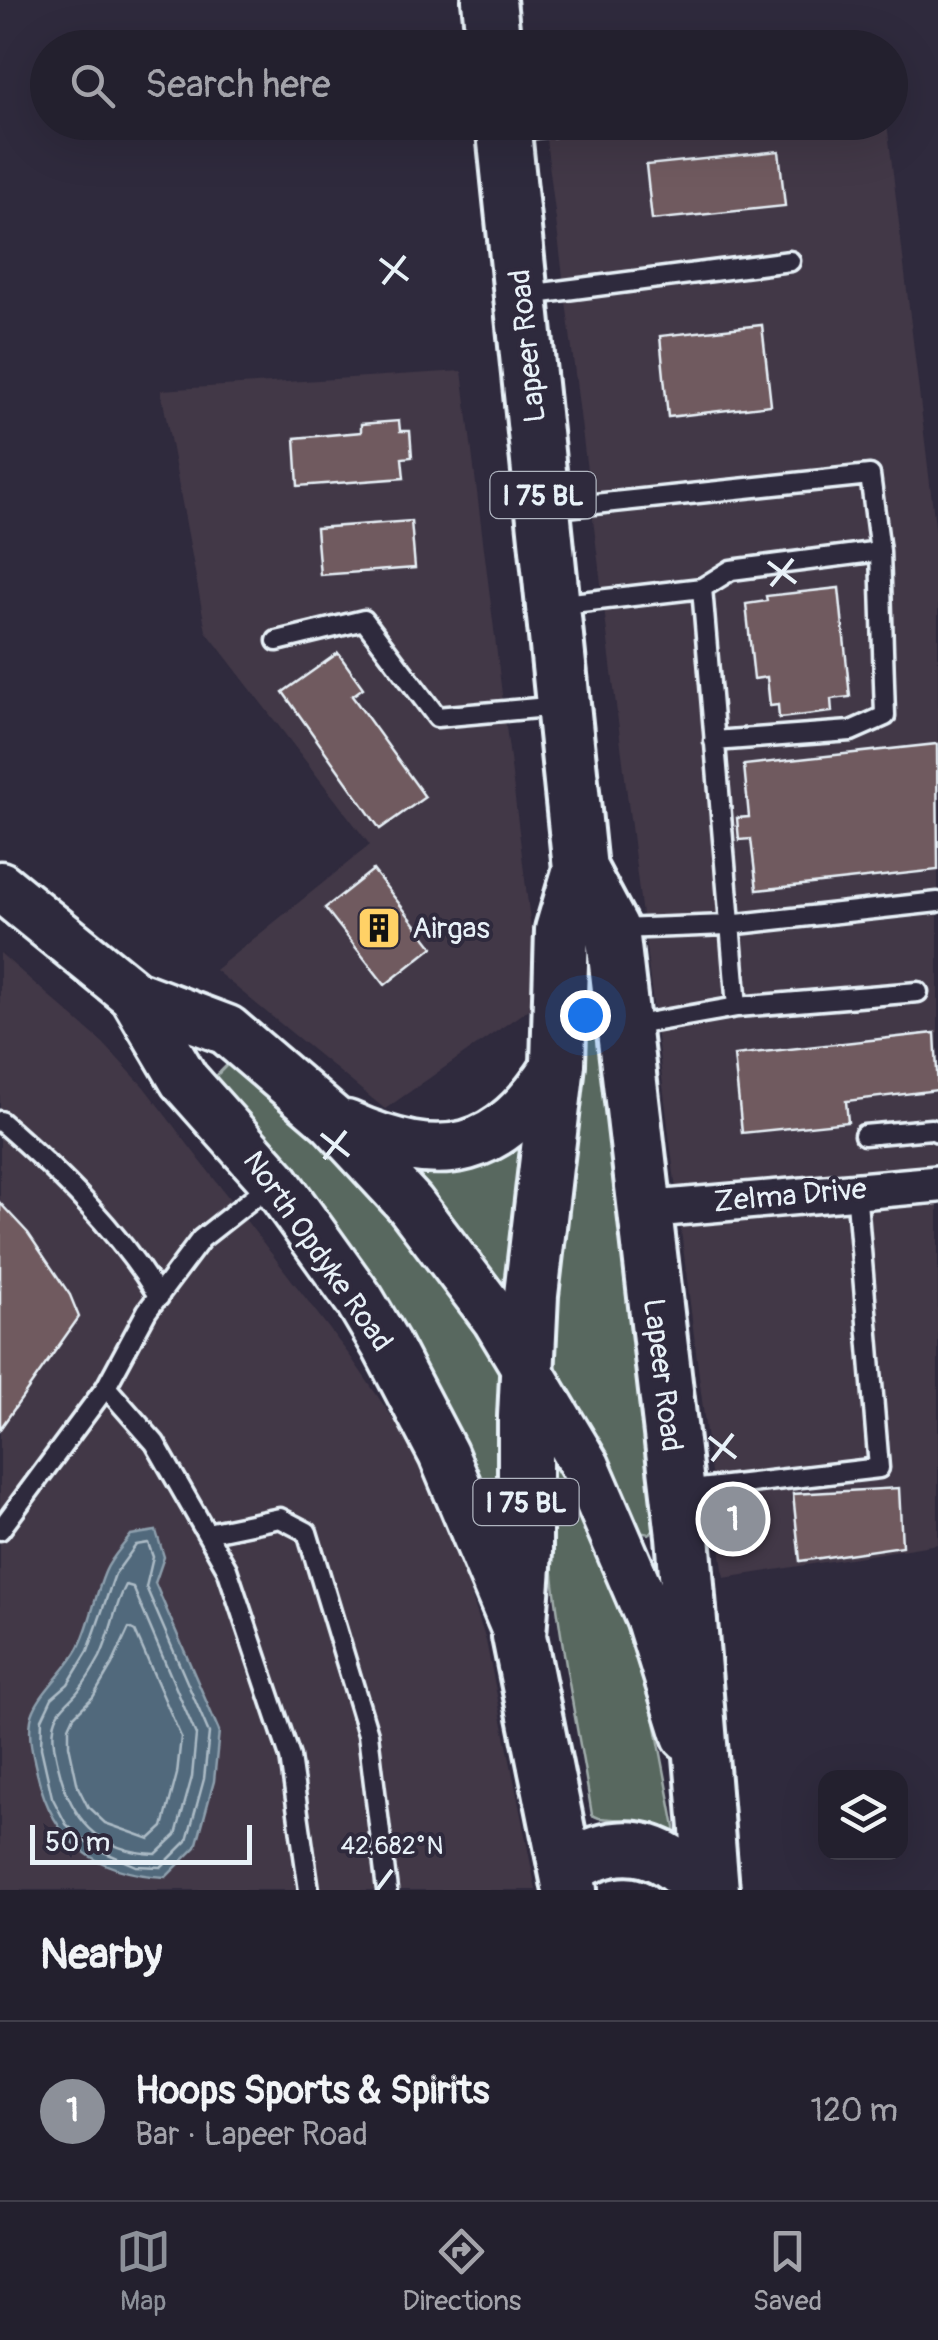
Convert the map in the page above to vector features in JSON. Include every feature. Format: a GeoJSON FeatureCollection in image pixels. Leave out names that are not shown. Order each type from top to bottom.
{"type":"FeatureCollection","features":[{"type":"Feature","properties":{"kind":"main road"},"geometry":{"type":"LineString","coordinates":[[489,0],[492,30]]}},
{"type":"Feature","properties":{"kind":"main road","name":"Lapeer Road"},"geometry":{"type":"LineString","coordinates":[[504,140],[580,869],[562,930],[558,1064],[526,1368],[526,1536],[519,1636],[568,1879]]}},
{"type":"Feature","properties":{"kind":"main road","name":"Lapeer Road"},"geometry":{"type":"LineString","coordinates":[[580,869],[612,929],[692,1633],[712,1890]]}},
{"type":"Feature","properties":{"kind":"main road","name":"North Opdyke Road"},"geometry":{"type":"LineString","coordinates":[[0,886],[134,994],[227,1030],[332,1120],[410,1204],[468,1276],[584,1466],[651,1620],[702,1787]]}},
{"type":"Feature","properties":{"kind":"main road","name":"North Opdyke Road"},"geometry":{"type":"LineString","coordinates":[[134,994],[184,1080],[274,1181],[360,1300],[418,1402],[493,1568],[519,1636]]}},
{"type":"Feature","properties":{"kind":"main road"},"geometry":{"type":"LineString","coordinates":[[332,1120],[376,1140],[408,1148],[438,1150],[466,1146],[494,1134],[519,1116],[558,1064]]}},
{"type":"Feature","properties":{"kind":"main road"},"geometry":{"type":"LineString","coordinates":[[568,1879],[584,1857],[627,1846],[673,1866],[700,1890]]}},
{"type":"Feature","properties":{"kind":"street","name":"Zelma Drive"},"geometry":{"type":"LineString","coordinates":[[642,1210],[938,1184]]}},
{"type":"Feature","properties":{"kind":"lane"},"geometry":{"type":"LineString","coordinates":[[522,296],[790,261]]}},
{"type":"Feature","properties":{"kind":"lane"},"geometry":{"type":"LineString","coordinates":[[544,509],[870,474],[880,552],[885,716],[851,730],[714,741]]}},
{"type":"Feature","properties":{"kind":"lane"},"geometry":{"type":"LineString","coordinates":[[554,605],[702,588],[732,570],[880,552]]}},
{"type":"Feature","properties":{"kind":"lane"},"geometry":{"type":"LineString","coordinates":[[702,588],[737,1008]]}},
{"type":"Feature","properties":{"kind":"lane"},"geometry":{"type":"LineString","coordinates":[[277,642],[364,620],[437,717],[564,705]]}},
{"type":"Feature","properties":{"kind":"lane"},"geometry":{"type":"LineString","coordinates":[[612,929],[728,925],[938,902]]}},
{"type":"Feature","properties":{"kind":"lane"},"geometry":{"type":"LineString","coordinates":[[622,1027],[737,1008],[918,992]]}},
{"type":"Feature","properties":{"kind":"lane"},"geometry":{"type":"LineString","coordinates":[[0,1121],[60,1173],[139,1264],[159,1297]]}},
{"type":"Feature","properties":{"kind":"lane"},"geometry":{"type":"LineString","coordinates":[[864,1136],[931,1129],[938,1132]]}},
{"type":"Feature","properties":{"kind":"lane"},"geometry":{"type":"LineString","coordinates":[[0,1530],[106,1387],[159,1297],[201,1239],[274,1181]]}},
{"type":"Feature","properties":{"kind":"lane"},"geometry":{"type":"LineString","coordinates":[[677,1492],[879,1468],[856,1189]]}},
{"type":"Feature","properties":{"kind":"lane"},"geometry":{"type":"LineString","coordinates":[[106,1387],[155,1442],[227,1569],[290,1756],[309,1890]]}},
{"type":"Feature","properties":{"kind":"lane"},"geometry":{"type":"LineString","coordinates":[[206,1533],[280,1518],[308,1532],[368,1734],[386,1890]]}},
{"type":"Feature","properties":{"kind":"shaded area"},"geometry":{"type":"Polygon","coordinates":[[[546,140],[889,140],[938,551],[938,1544],[724,1578],[546,140]]]}},
{"type":"Feature","properties":{"kind":"shaded area"},"geometry":{"type":"Polygon","coordinates":[[[462,371],[540,1001],[385,1109],[215,970],[370,845],[206,631],[161,390],[462,371]]]}},
{"type":"Feature","properties":{"kind":"shaded area"},"geometry":{"type":"Polygon","coordinates":[[[0,953],[103,1043],[143,1086],[350,1356],[398,1426],[422,1469],[456,1548],[486,1641],[536,1890],[0,1890],[0,953]]]}},
{"type":"Feature","properties":{"kind":"green space"},"geometry":{"type":"Polygon","coordinates":[[[592,967],[659,1527],[649,1534],[639,1532],[545,1355],[585,968],[592,967]]]}},
{"type":"Feature","properties":{"kind":"green space"},"geometry":{"type":"Polygon","coordinates":[[[232,1060],[358,1176],[507,1365],[508,1507],[490,1512],[285,1161],[214,1078],[232,1060]]]}},
{"type":"Feature","properties":{"kind":"green space"},"geometry":{"type":"Polygon","coordinates":[[[530,1126],[513,1303],[397,1158],[530,1126]]]}},
{"type":"Feature","properties":{"kind":"green space"},"geometry":{"type":"Polygon","coordinates":[[[549,1446],[555,1448],[637,1645],[676,1833],[671,1837],[637,1821],[592,1815],[554,1584],[549,1446]]]}},
{"type":"Feature","properties":{"kind":"water"},"geometry":{"type":"Polygon","coordinates":[[[156,1531],[164,1557],[155,1583],[219,1731],[214,1781],[196,1847],[166,1877],[141,1875],[99,1861],[66,1836],[44,1797],[30,1733],[39,1701],[80,1645],[110,1562],[131,1535],[156,1531]]]}},
{"type":"Feature","properties":{"kind":"building"},"geometry":{"type":"Polygon","coordinates":[[[779,151],[785,206],[652,220],[646,165],[779,151]]]}},
{"type":"Feature","properties":{"kind":"building"},"geometry":{"type":"Polygon","coordinates":[[[762,325],[771,405],[668,417],[660,336],[762,325]]]}},
{"type":"Feature","properties":{"kind":"building"},"geometry":{"type":"Polygon","coordinates":[[[399,421],[400,431],[410,431],[412,457],[402,458],[404,478],[298,486],[295,438],[361,432],[361,424],[399,421]]]}},
{"type":"Feature","properties":{"kind":"building"},"geometry":{"type":"Polygon","coordinates":[[[411,521],[415,568],[320,575],[316,528],[411,521]]]}},
{"type":"Feature","properties":{"kind":"building"},"geometry":{"type":"Polygon","coordinates":[[[839,588],[850,697],[831,699],[832,712],[779,718],[778,705],[770,706],[767,677],[754,679],[746,604],[767,601],[766,596],[839,588]]]}},
{"type":"Feature","properties":{"kind":"building"},"geometry":{"type":"Polygon","coordinates":[[[338,653],[363,688],[352,696],[425,797],[380,829],[283,692],[338,653]]]}},
{"type":"Feature","properties":{"kind":"building"},"geometry":{"type":"Polygon","coordinates":[[[937,744],[938,870],[757,890],[751,839],[739,840],[737,818],[749,817],[744,765],[937,744]]]}},
{"type":"Feature","properties":{"kind":"building","name":"Airgas"},"geometry":{"type":"Polygon","coordinates":[[[373,870],[433,947],[385,985],[325,908],[373,870]]]}},
{"type":"Feature","properties":{"kind":"building"},"geometry":{"type":"Polygon","coordinates":[[[935,1033],[938,1090],[846,1101],[848,1122],[742,1133],[734,1055],[935,1033]]]}},
{"type":"Feature","properties":{"kind":"building"},"geometry":{"type":"Polygon","coordinates":[[[0,1203],[28,1233],[70,1295],[79,1317],[0,1429],[0,1203]]]}},
{"type":"Feature","properties":{"kind":"building"},"geometry":{"type":"Polygon","coordinates":[[[899,1488],[902,1546],[800,1561],[793,1494],[899,1488]]]}},
{"type":"Feature","properties":{"kind":"place","name":"Airgas"},"geometry":{"type":"Point","coordinates":[379,928]}},
{"type":"Feature","properties":{"kind":"place","name":"Hoops Sports & Spirits"},"geometry":{"type":"Point","coordinates":[733,1519]}}]}
